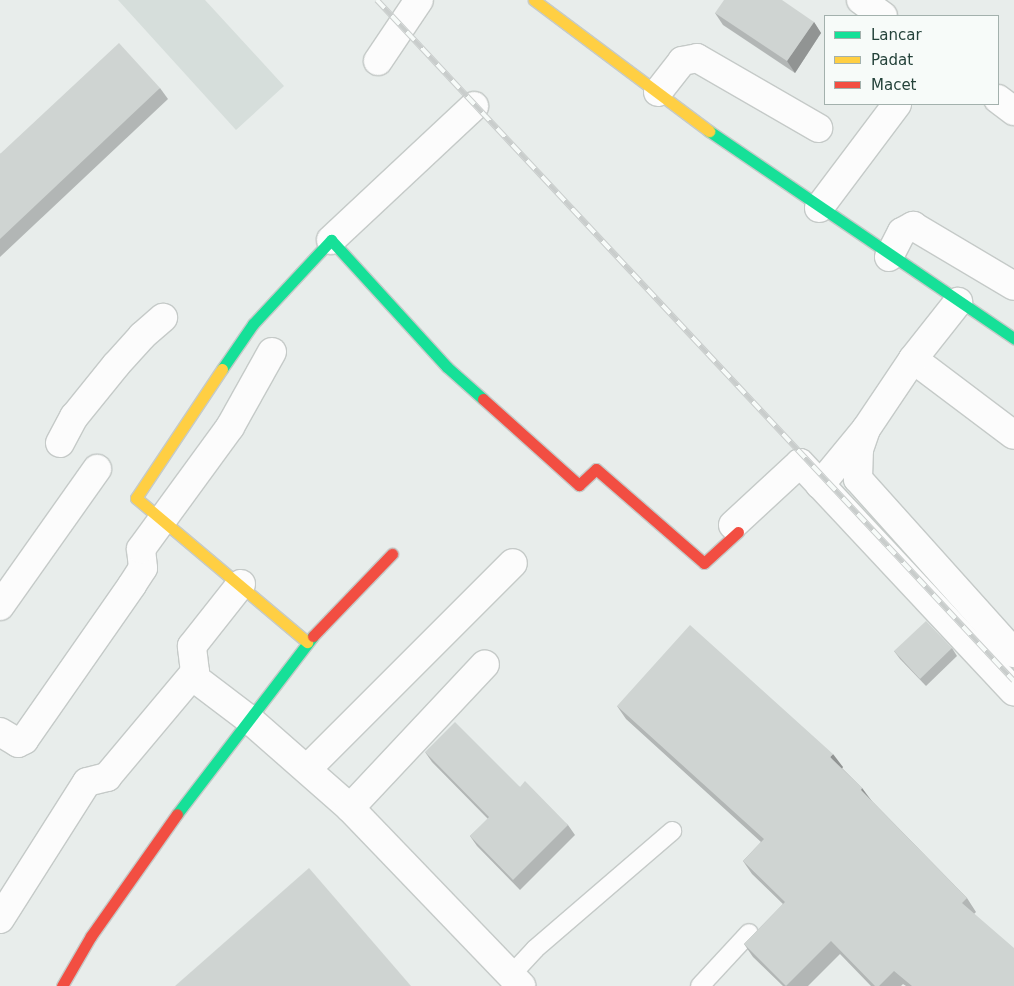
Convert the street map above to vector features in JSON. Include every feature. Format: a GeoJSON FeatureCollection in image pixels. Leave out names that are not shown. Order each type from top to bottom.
{"type":"FeatureCollection","features":[{"type":"Feature","properties":{"kind":"street"},"geometry":{"type":"LineString","coordinates":[[378,61],[419,0]]}},
{"type":"Feature","properties":{"kind":"street"},"geometry":{"type":"LineString","coordinates":[[534,0],[818,208],[1014,338]]}},
{"type":"Feature","properties":{"kind":"street"},"geometry":{"type":"LineString","coordinates":[[861,0],[882,15]]}},
{"type":"Feature","properties":{"kind":"street"},"geometry":{"type":"LineString","coordinates":[[658,92],[682,60],[697,58],[818,128]]}},
{"type":"Feature","properties":{"kind":"street"},"geometry":{"type":"LineString","coordinates":[[999,100],[1014,111]]}},
{"type":"Feature","properties":{"kind":"street"},"geometry":{"type":"LineString","coordinates":[[818,208],[896,105]]}},
{"type":"Feature","properties":{"kind":"street"},"geometry":{"type":"LineString","coordinates":[[307,642],[241,584],[136,498],[248,330],[332,240],[474,106]]}},
{"type":"Feature","properties":{"kind":"street"},"geometry":{"type":"LineString","coordinates":[[889,256],[902,232],[913,226],[1014,286]]}},
{"type":"Feature","properties":{"kind":"street"},"geometry":{"type":"LineString","coordinates":[[332,240],[447,367],[579,485],[596,469],[704,563],[800,463],[1014,692]]}},
{"type":"Feature","properties":{"kind":"street"},"geometry":{"type":"LineString","coordinates":[[820,485],[866,429],[913,359],[958,302]]}},
{"type":"Feature","properties":{"kind":"street"},"geometry":{"type":"LineString","coordinates":[[60,443],[74,418],[116,365],[142,336],[163,318]]}},
{"type":"Feature","properties":{"kind":"street"},"geometry":{"type":"LineString","coordinates":[[0,732],[18,743],[24,740],[143,568],[141,549],[161,519],[230,427],[272,352]]}},
{"type":"Feature","properties":{"kind":"street"},"geometry":{"type":"LineString","coordinates":[[913,359],[1014,434]]}},
{"type":"Feature","properties":{"kind":"street"},"geometry":{"type":"LineString","coordinates":[[866,429],[859,449],[858,479],[1010,639]]}},
{"type":"Feature","properties":{"kind":"street"},"geometry":{"type":"LineString","coordinates":[[0,606],[97,469]]}},
{"type":"Feature","properties":{"kind":"street"},"geometry":{"type":"LineString","coordinates":[[62,986],[91,936],[143,859],[250,720],[307,642],[392,554]]}},
{"type":"Feature","properties":{"kind":"street"},"geometry":{"type":"LineString","coordinates":[[307,769],[513,563]]}},
{"type":"Feature","properties":{"kind":"street"},"geometry":{"type":"LineString","coordinates":[[0,919],[87,782],[107,777],[195,672],[192,646],[241,584]]}},
{"type":"Feature","properties":{"kind":"street"},"geometry":{"type":"LineString","coordinates":[[350,808],[485,664]]}},
{"type":"Feature","properties":{"kind":"street"},"geometry":{"type":"LineString","coordinates":[[192,676],[250,720],[350,808],[516,980]]}},
{"type":"Feature","properties":{"kind":"lane"},"geometry":{"type":"LineString","coordinates":[[516,980],[535,949],[672,830]]}},
{"type":"Feature","properties":{"kind":"lane"},"geometry":{"type":"LineString","coordinates":[[700,986],[749,932]]}},
{"type":"Feature","properties":{"kind":"shaded area"},"geometry":{"type":"Polygon","coordinates":[[[118,0],[205,0],[284,86],[236,130],[118,0]]]}},
{"type":"Feature","properties":{"kind":"building"},"geometry":{"type":"Polygon","coordinates":[[[724,0],[782,0],[814,22],[787,61],[715,13],[724,0]]]}},
{"type":"Feature","properties":{"kind":"building"},"geometry":{"type":"Polygon","coordinates":[[[119,43],[160,88],[0,239],[0,154],[119,43]]]}},
{"type":"Feature","properties":{"kind":"building"},"geometry":{"type":"Polygon","coordinates":[[[926,621],[952,648],[920,679],[894,651],[926,621]]]}},
{"type":"Feature","properties":{"kind":"building"},"geometry":{"type":"Polygon","coordinates":[[[690,625],[833,754],[830,757],[967,898],[962,903],[1014,948],[1014,986],[912,986],[894,971],[879,986],[875,986],[831,941],[786,986],[744,944],[785,902],[743,861],[764,839],[617,706],[690,625]]]}},
{"type":"Feature","properties":{"kind":"building"},"geometry":{"type":"Polygon","coordinates":[[[455,722],[520,787],[525,781],[568,825],[513,880],[470,836],[489,817],[425,752],[455,722]]]}},
{"type":"Feature","properties":{"kind":"building"},"geometry":{"type":"Polygon","coordinates":[[[309,868],[411,986],[175,986],[309,868]]]}},
{"type":"Feature","properties":{"kind":"railway"},"geometry":{"type":"LineString","coordinates":[[377,0],[1014,681]]}},
{"type":"Feature","properties":{"kind":"traffic: fast"},"geometry":{"type":"LineString","coordinates":[[709,131],[1014,338]]}},
{"type":"Feature","properties":{"kind":"traffic: fast"},"geometry":{"type":"LineString","coordinates":[[222,369],[253,324],[331,240],[447,367],[483,399]]}},
{"type":"Feature","properties":{"kind":"traffic: fast"},"geometry":{"type":"LineString","coordinates":[[177,814],[313,636]]}},
{"type":"Feature","properties":{"kind":"traffic: slow"},"geometry":{"type":"LineString","coordinates":[[534,0],[709,131]]}},
{"type":"Feature","properties":{"kind":"traffic: slow"},"geometry":{"type":"LineString","coordinates":[[222,369],[136,498],[307,642]]}},
{"type":"Feature","properties":{"kind":"traffic: jam"},"geometry":{"type":"LineString","coordinates":[[483,399],[579,485],[596,469],[704,563],[738,532]]}},
{"type":"Feature","properties":{"kind":"traffic: jam"},"geometry":{"type":"LineString","coordinates":[[313,636],[392,554]]}},
{"type":"Feature","properties":{"kind":"traffic: jam"},"geometry":{"type":"LineString","coordinates":[[62,986],[91,936],[177,814]]}}]}
